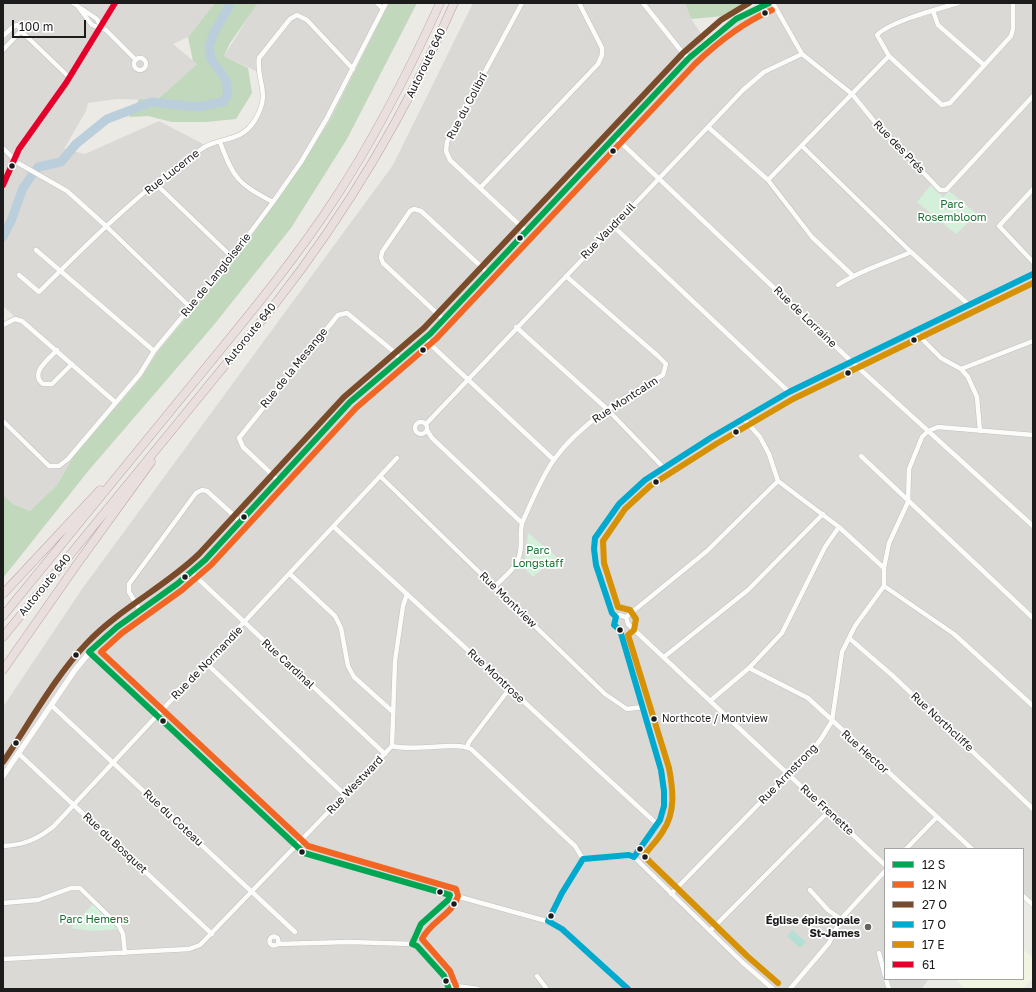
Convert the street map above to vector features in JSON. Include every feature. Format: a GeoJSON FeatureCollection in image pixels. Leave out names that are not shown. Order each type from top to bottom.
{"type":"FeatureCollection","features":[{"type":"Feature","properties":{"kind":"highway","name":"Autoroute 640"},"geometry":{"type":"LineString","coordinates":[[3,616],[274,283],[330,206],[389,108],[440,3]]}},
{"type":"Feature","properties":{"kind":"highway","name":"Autoroute 640"},"geometry":{"type":"LineString","coordinates":[[3,637],[286,288],[343,209],[398,117],[427,61],[454,3]]}},
{"type":"Feature","properties":{"kind":"highway"},"geometry":{"type":"LineString","coordinates":[[3,670],[190,408]]}},
{"type":"Feature","properties":{"kind":"highway"},"geometry":{"type":"LineString","coordinates":[[3,594],[143,445]]}},
{"type":"Feature","properties":{"kind":"street"},"geometry":{"type":"LineString","coordinates":[[73,3],[97,19],[101,27],[136,60]]}},
{"type":"Feature","properties":{"kind":"street"},"geometry":{"type":"LineString","coordinates":[[3,185],[21,145],[70,78],[115,3]]}},
{"type":"Feature","properties":{"kind":"street"},"geometry":{"type":"LineString","coordinates":[[376,3],[383,9]]}},
{"type":"Feature","properties":{"kind":"street","name":"Rue de Langloiserie"},"geometry":{"type":"LineString","coordinates":[[3,422],[49,466],[59,466],[68,459],[140,374],[154,352],[232,257],[273,202],[309,150],[353,69],[386,3]]}},
{"type":"Feature","properties":{"kind":"street","name":"Rue du Colibri"},"geometry":{"type":"LineString","coordinates":[[522,3],[447,142],[446,150],[450,160],[481,187],[526,231]]}},
{"type":"Feature","properties":{"kind":"street"},"geometry":{"type":"LineString","coordinates":[[481,187],[598,64],[602,55],[602,48],[579,3]]}},
{"type":"Feature","properties":{"kind":"street"},"geometry":{"type":"LineString","coordinates":[[643,3],[682,52],[690,58]]}},
{"type":"Feature","properties":{"kind":"street"},"geometry":{"type":"LineString","coordinates":[[3,776],[89,652],[110,632],[192,573],[279,481],[350,402],[426,338],[690,58],[718,31],[739,17],[769,3]]}},
{"type":"Feature","properties":{"kind":"street","name":"Rue des Prés"},"geometry":{"type":"LineString","coordinates":[[773,3],[802,54],[852,94],[874,121],[940,190],[946,190],[1033,96]]}},
{"type":"Feature","properties":{"kind":"street"},"geometry":{"type":"LineString","coordinates":[[958,3],[882,30],[877,35],[889,56],[942,105],[950,102],[1011,36],[1013,28],[1013,3]]}},
{"type":"Feature","properties":{"kind":"street"},"geometry":{"type":"LineString","coordinates":[[933,11],[938,24],[984,65]]}},
{"type":"Feature","properties":{"kind":"street","name":"Rue Lucerne"},"geometry":{"type":"LineString","coordinates":[[19,275],[39,292],[106,226],[156,184],[206,146],[239,136],[255,120],[264,98],[259,58],[290,19],[297,15],[307,20],[353,69]]}},
{"type":"Feature","properties":{"kind":"street"},"geometry":{"type":"LineString","coordinates":[[3,36],[14,26],[18,25],[22,31],[70,78]]}},
{"type":"Feature","properties":{"kind":"street"},"geometry":{"type":"LineString","coordinates":[[3,50],[22,31]]}},
{"type":"Feature","properties":{"kind":"street","name":"Rue Vaudreuil"},"geometry":{"type":"LineString","coordinates":[[426,424],[516,327],[743,90],[764,72],[802,54]]}},
{"type":"Feature","properties":{"kind":"street"},"geometry":{"type":"LineString","coordinates":[[768,180],[889,56]]}},
{"type":"Feature","properties":{"kind":"street"},"geometry":{"type":"LineString","coordinates":[[708,127],[768,180],[812,237],[852,275]]}},
{"type":"Feature","properties":{"kind":"street","name":"Rue de Lorraine"},"geometry":{"type":"LineString","coordinates":[[615,137],[852,362],[1033,526]]}},
{"type":"Feature","properties":{"kind":"street"},"geometry":{"type":"LineString","coordinates":[[220,142],[227,159],[241,183],[273,202]]}},
{"type":"Feature","properties":{"kind":"street"},"geometry":{"type":"LineString","coordinates":[[802,146],[911,252],[969,305]]}},
{"type":"Feature","properties":{"kind":"street"},"geometry":{"type":"LineString","coordinates":[[3,148],[18,163],[65,190],[106,226],[190,307]]}},
{"type":"Feature","properties":{"kind":"street"},"geometry":{"type":"LineString","coordinates":[[156,184],[232,257]]}},
{"type":"Feature","properties":{"kind":"street"},"geometry":{"type":"LineString","coordinates":[[1033,189],[999,226],[1033,262]]}},
{"type":"Feature","properties":{"kind":"street"},"geometry":{"type":"LineString","coordinates":[[443,319],[383,263],[381,258],[382,252],[410,211],[414,209],[421,211],[488,272]]}},
{"type":"Feature","properties":{"kind":"street"},"geometry":{"type":"LineString","coordinates":[[613,226],[789,392]]}},
{"type":"Feature","properties":{"kind":"street"},"geometry":{"type":"LineString","coordinates":[[36,250],[154,352]]}},
{"type":"Feature","properties":{"kind":"street"},"geometry":{"type":"LineString","coordinates":[[838,285],[852,275],[883,265],[911,252]]}},
{"type":"Feature","properties":{"kind":"street"},"geometry":{"type":"LineString","coordinates":[[616,617],[612,614],[596,565],[594,549],[595,538],[619,504],[645,480],[663,467],[789,392],[1033,274]]}},
{"type":"Feature","properties":{"kind":"street","name":"Rue Montcalm"},"geometry":{"type":"LineString","coordinates":[[494,587],[517,564],[521,556],[522,523],[540,483],[554,460],[576,435],[607,409],[663,375],[666,364],[566,276]]}},
{"type":"Feature","properties":{"kind":"street","name":"Rue de la Mesange"},"geometry":{"type":"LineString","coordinates":[[279,481],[243,447],[239,438],[242,432],[338,315],[348,313],[393,351],[400,359]]}},
{"type":"Feature","properties":{"kind":"street"},"geometry":{"type":"LineString","coordinates":[[3,325],[14,319],[22,320],[116,402]]}},
{"type":"Feature","properties":{"kind":"street"},"geometry":{"type":"LineString","coordinates":[[516,327],[607,409],[663,467]]}},
{"type":"Feature","properties":{"kind":"street"},"geometry":{"type":"LineString","coordinates":[[915,332],[941,358],[961,369],[968,377],[977,397],[980,431]]}},
{"type":"Feature","properties":{"kind":"street"},"geometry":{"type":"LineString","coordinates":[[426,338],[431,345],[554,460]]}},
{"type":"Feature","properties":{"kind":"street"},"geometry":{"type":"LineString","coordinates":[[961,369],[1033,341]]}},
{"type":"Feature","properties":{"kind":"street"},"geometry":{"type":"LineString","coordinates":[[57,350],[38,370],[37,377],[39,381],[43,384],[52,384],[72,364]]}},
{"type":"Feature","properties":{"kind":"street"},"geometry":{"type":"LineString","coordinates":[[744,419],[760,437],[769,454],[778,481],[839,527],[884,568]]}},
{"type":"Feature","properties":{"kind":"street"},"geometry":{"type":"LineString","coordinates":[[427,430],[420,434],[415,429],[416,425],[419,422],[426,424],[427,430],[432,438],[522,523]]}},
{"type":"Feature","properties":{"kind":"street"},"geometry":{"type":"LineString","coordinates":[[1033,435],[950,427],[928,431],[919,442],[909,469],[908,502],[889,543],[884,568],[884,586],[954,634],[1033,706]]}},
{"type":"Feature","properties":{"kind":"street"},"geometry":{"type":"LineString","coordinates":[[861,456],[908,502],[1033,618]]}},
{"type":"Feature","properties":{"kind":"street","name":"Rue de Normandie"},"geometry":{"type":"LineString","coordinates":[[3,846],[26,843],[42,836],[54,826],[245,623],[397,458]]}},
{"type":"Feature","properties":{"kind":"street","name":"Rue Montview"},"geometry":{"type":"LineString","coordinates":[[380,476],[605,694],[627,709],[643,707]]}},
{"type":"Feature","properties":{"kind":"street"},"geometry":{"type":"LineString","coordinates":[[626,617],[707,551],[778,481]]}},
{"type":"Feature","properties":{"kind":"street"},"geometry":{"type":"LineString","coordinates":[[140,610],[129,592],[130,583],[196,492],[202,490],[209,492],[241,522]]}},
{"type":"Feature","properties":{"kind":"street"},"geometry":{"type":"LineString","coordinates":[[664,657],[748,590],[822,514]]}},
{"type":"Feature","properties":{"kind":"street","name":"Rue Montrose"},"geometry":{"type":"LineString","coordinates":[[334,527],[658,825]]}},
{"type":"Feature","properties":{"kind":"street"},"geometry":{"type":"LineString","coordinates":[[710,701],[750,668],[782,632],[825,547],[839,527]]}},
{"type":"Feature","properties":{"kind":"street","name":"Rue Cardinal"},"geometry":{"type":"LineString","coordinates":[[192,573],[385,754]]}},
{"type":"Feature","properties":{"kind":"street"},"geometry":{"type":"LineString","coordinates":[[290,574],[336,616],[341,628],[348,666],[354,677],[393,712]]}},
{"type":"Feature","properties":{"kind":"street","name":"Rue Armstrong"},"geometry":{"type":"LineString","coordinates":[[671,894],[788,774],[806,758],[821,739],[832,721],[842,652],[854,626],[884,586]]}},
{"type":"Feature","properties":{"kind":"street","name":"Rue Westward"},"geometry":{"type":"LineString","coordinates":[[3,959],[194,949],[200,946],[392,746],[395,661],[403,606],[407,594]]}},
{"type":"Feature","properties":{"kind":"street"},"geometry":{"type":"LineString","coordinates":[[616,617],[619,615],[626,617]]}},
{"type":"Feature","properties":{"kind":"street"},"geometry":{"type":"LineString","coordinates":[[616,617],[614,625],[620,630],[661,770],[665,791],[662,813],[658,825],[634,857]]}},
{"type":"Feature","properties":{"kind":"street"},"geometry":{"type":"LineString","coordinates":[[620,630],[625,628],[628,624],[626,617]]}},
{"type":"Feature","properties":{"kind":"street","name":"Rue Frenette"},"geometry":{"type":"LineString","coordinates":[[628,624],[884,864]]}},
{"type":"Feature","properties":{"kind":"street","name":"Rue Northcliffe"},"geometry":{"type":"LineString","coordinates":[[849,638],[893,676],[1033,809]]}},
{"type":"Feature","properties":{"kind":"street"},"geometry":{"type":"LineString","coordinates":[[89,652],[259,808],[296,847],[312,856],[548,921],[562,929],[628,989]]}},
{"type":"Feature","properties":{"kind":"street"},"geometry":{"type":"LineString","coordinates":[[206,664],[346,795]]}},
{"type":"Feature","properties":{"kind":"street","name":"Rue Hector"},"geometry":{"type":"LineString","coordinates":[[750,668],[808,698],[971,848]]}},
{"type":"Feature","properties":{"kind":"street"},"geometry":{"type":"LineString","coordinates":[[467,747],[468,742],[510,688]]}},
{"type":"Feature","properties":{"kind":"street","name":"Rue du Coteau"},"geometry":{"type":"LineString","coordinates":[[51,705],[295,932]]}},
{"type":"Feature","properties":{"kind":"street"},"geometry":{"type":"LineString","coordinates":[[392,746],[416,749],[467,747],[473,750],[575,846],[583,859]]}},
{"type":"Feature","properties":{"kind":"street","name":"Rue du Bosquet"},"geometry":{"type":"LineString","coordinates":[[18,753],[212,934]]}},
{"type":"Feature","properties":{"kind":"street"},"geometry":{"type":"LineString","coordinates":[[710,931],[829,812]]}},
{"type":"Feature","properties":{"kind":"street"},"geometry":{"type":"LineString","coordinates":[[907,848],[937,817]]}},
{"type":"Feature","properties":{"kind":"street"},"geometry":{"type":"LineString","coordinates":[[583,859],[629,855],[634,857],[748,969],[774,989]]}},
{"type":"Feature","properties":{"kind":"street"},"geometry":{"type":"LineString","coordinates":[[548,921],[558,899],[583,859]]}},
{"type":"Feature","properties":{"kind":"street"},"geometry":{"type":"LineString","coordinates":[[790,989],[829,943],[841,920],[884,872]]}},
{"type":"Feature","properties":{"kind":"street"},"geometry":{"type":"LineString","coordinates":[[3,903],[34,900],[71,888],[80,888],[119,926],[123,934],[125,952]]}},
{"type":"Feature","properties":{"kind":"street"},"geometry":{"type":"LineString","coordinates":[[810,890],[828,910],[841,920]]}},
{"type":"Feature","properties":{"kind":"street"},"geometry":{"type":"LineString","coordinates":[[412,944],[418,928],[448,900],[450,895]]}},
{"type":"Feature","properties":{"kind":"street"},"geometry":{"type":"LineString","coordinates":[[278,944],[358,942],[412,944],[417,946],[442,974],[449,987],[478,989]]}},
{"type":"Feature","properties":{"kind":"street"},"geometry":{"type":"LineString","coordinates":[[879,953],[884,974]]}},
{"type":"Feature","properties":{"kind":"street"},"geometry":{"type":"LineString","coordinates":[[537,976],[546,989]]}},
{"type":"Feature","properties":{"kind":"shaded area"},"geometry":{"type":"Polygon","coordinates":[[[3,3],[215,3],[188,37],[173,44],[197,64],[157,100],[117,99],[88,103],[86,111],[64,149],[85,154],[159,121],[207,146],[250,129],[264,98],[260,73],[224,56],[257,3],[389,3],[331,118],[304,161],[235,260],[158,351],[140,379],[74,455],[57,485],[30,511],[13,504],[3,495],[3,325],[14,316],[3,306],[3,3]]]}},
{"type":"Feature","properties":{"kind":"shaded area"},"geometry":{"type":"Polygon","coordinates":[[[473,3],[685,3],[691,19],[707,42],[767,3],[1033,3],[1033,898],[1029,902],[1024,898],[1024,848],[884,848],[884,980],[928,980],[922,989],[3,989],[3,707],[82,589],[393,165],[473,3]]]}},
{"type":"Feature","properties":{"kind":"shaded area"},"geometry":{"type":"Polygon","coordinates":[[[792,930],[806,942],[800,948],[787,936],[792,930]]]}},
{"type":"Feature","properties":{"kind":"shaded area"},"geometry":{"type":"Polygon","coordinates":[[[1024,950],[1033,958],[1033,978],[1023,989],[966,989],[956,980],[1024,980],[1024,950]]]}},
{"type":"Feature","properties":{"kind":"green space"},"geometry":{"type":"Polygon","coordinates":[[[215,3],[258,3],[230,43],[224,56],[248,68],[252,93],[236,119],[206,122],[172,122],[148,116],[129,117],[139,99],[157,100],[197,64],[193,61],[188,37],[215,3]]]}},
{"type":"Feature","properties":{"kind":"green space"},"geometry":{"type":"Polygon","coordinates":[[[389,3],[417,3],[347,139],[291,228],[213,326],[89,470],[3,578],[3,495],[13,504],[30,511],[57,485],[74,455],[140,379],[158,351],[235,260],[304,161],[331,118],[389,3]]]}},
{"type":"Feature","properties":{"kind":"green space"},"geometry":{"type":"Polygon","coordinates":[[[685,3],[755,3],[734,15],[691,19],[685,3]]]}},
{"type":"Feature","properties":{"kind":"green space","name":"Parc Rosembloom"},"geometry":{"type":"Polygon","coordinates":[[[931,185],[943,197],[949,191],[977,214],[956,234],[917,202],[931,185]]]}},
{"type":"Feature","properties":{"kind":"green space","name":"Parc Longstaff"},"geometry":{"type":"Polygon","coordinates":[[[528,533],[557,557],[533,577],[524,568],[528,533]]]}},
{"type":"Feature","properties":{"kind":"green space","name":"Parc Hemens"},"geometry":{"type":"Polygon","coordinates":[[[93,904],[118,929],[92,931],[71,928],[93,904]]]}},
{"type":"Feature","properties":{"kind":"waterway"},"geometry":{"type":"LineString","coordinates":[[3,237],[11,221],[23,188],[38,167],[61,162],[76,144],[107,119],[152,102],[197,107],[223,102],[228,94],[226,80],[211,59],[209,47],[214,32],[229,7],[228,3]]}},
{"type":"Feature","properties":{"kind":"transit line","name":"61"},"geometry":{"type":"LineString","coordinates":[[3,185],[19,149],[66,83],[115,3]]}},
{"type":"Feature","properties":{"kind":"transit line"},"geometry":{"type":"LineString","coordinates":[[3,762],[64,670],[87,643],[100,630],[172,577],[199,554],[344,397],[424,328],[683,53],[721,20],[749,3]]}},
{"type":"Feature","properties":{"kind":"transit line"},"geometry":{"type":"LineString","coordinates":[[449,989],[444,976],[417,946],[412,944],[421,924],[448,900],[450,895],[304,853],[89,652],[117,627],[177,584],[205,560],[350,402],[430,334],[689,58],[736,19],[769,3]]}},
{"type":"Feature","properties":{"kind":"transit line"},"geometry":{"type":"LineString","coordinates":[[456,986],[450,971],[422,939],[430,928],[451,908],[458,896],[456,889],[308,846],[101,652],[122,633],[182,590],[211,565],[356,408],[436,339],[695,64],[731,34],[761,15],[772,10]]}},
{"type":"Feature","properties":{"kind":"transit line"},"geometry":{"type":"LineString","coordinates":[[628,989],[562,929],[548,921],[562,893],[583,859],[629,855],[634,857],[660,820],[664,806],[664,791],[661,770],[620,630],[614,625],[616,617],[612,613],[596,565],[594,549],[595,538],[619,504],[645,480],[712,437],[789,392],[1033,274]]}},
{"type":"Feature","properties":{"kind":"transit line"},"geometry":{"type":"LineString","coordinates":[[778,983],[747,956],[644,856],[667,824],[672,808],[672,784],[669,768],[628,635],[634,630],[636,619],[630,610],[618,607],[604,563],[603,541],[625,509],[650,486],[716,444],[793,399],[1033,283]]}},
{"type":"Feature","properties":{"kind":"place","name":"Northcote / Montview"},"geometry":{"type":"Point","coordinates":[654,719]}},
{"type":"Feature","properties":{"kind":"place","name":"Église épiscopale St-James"},"geometry":{"type":"Point","coordinates":[868,927]}}]}
